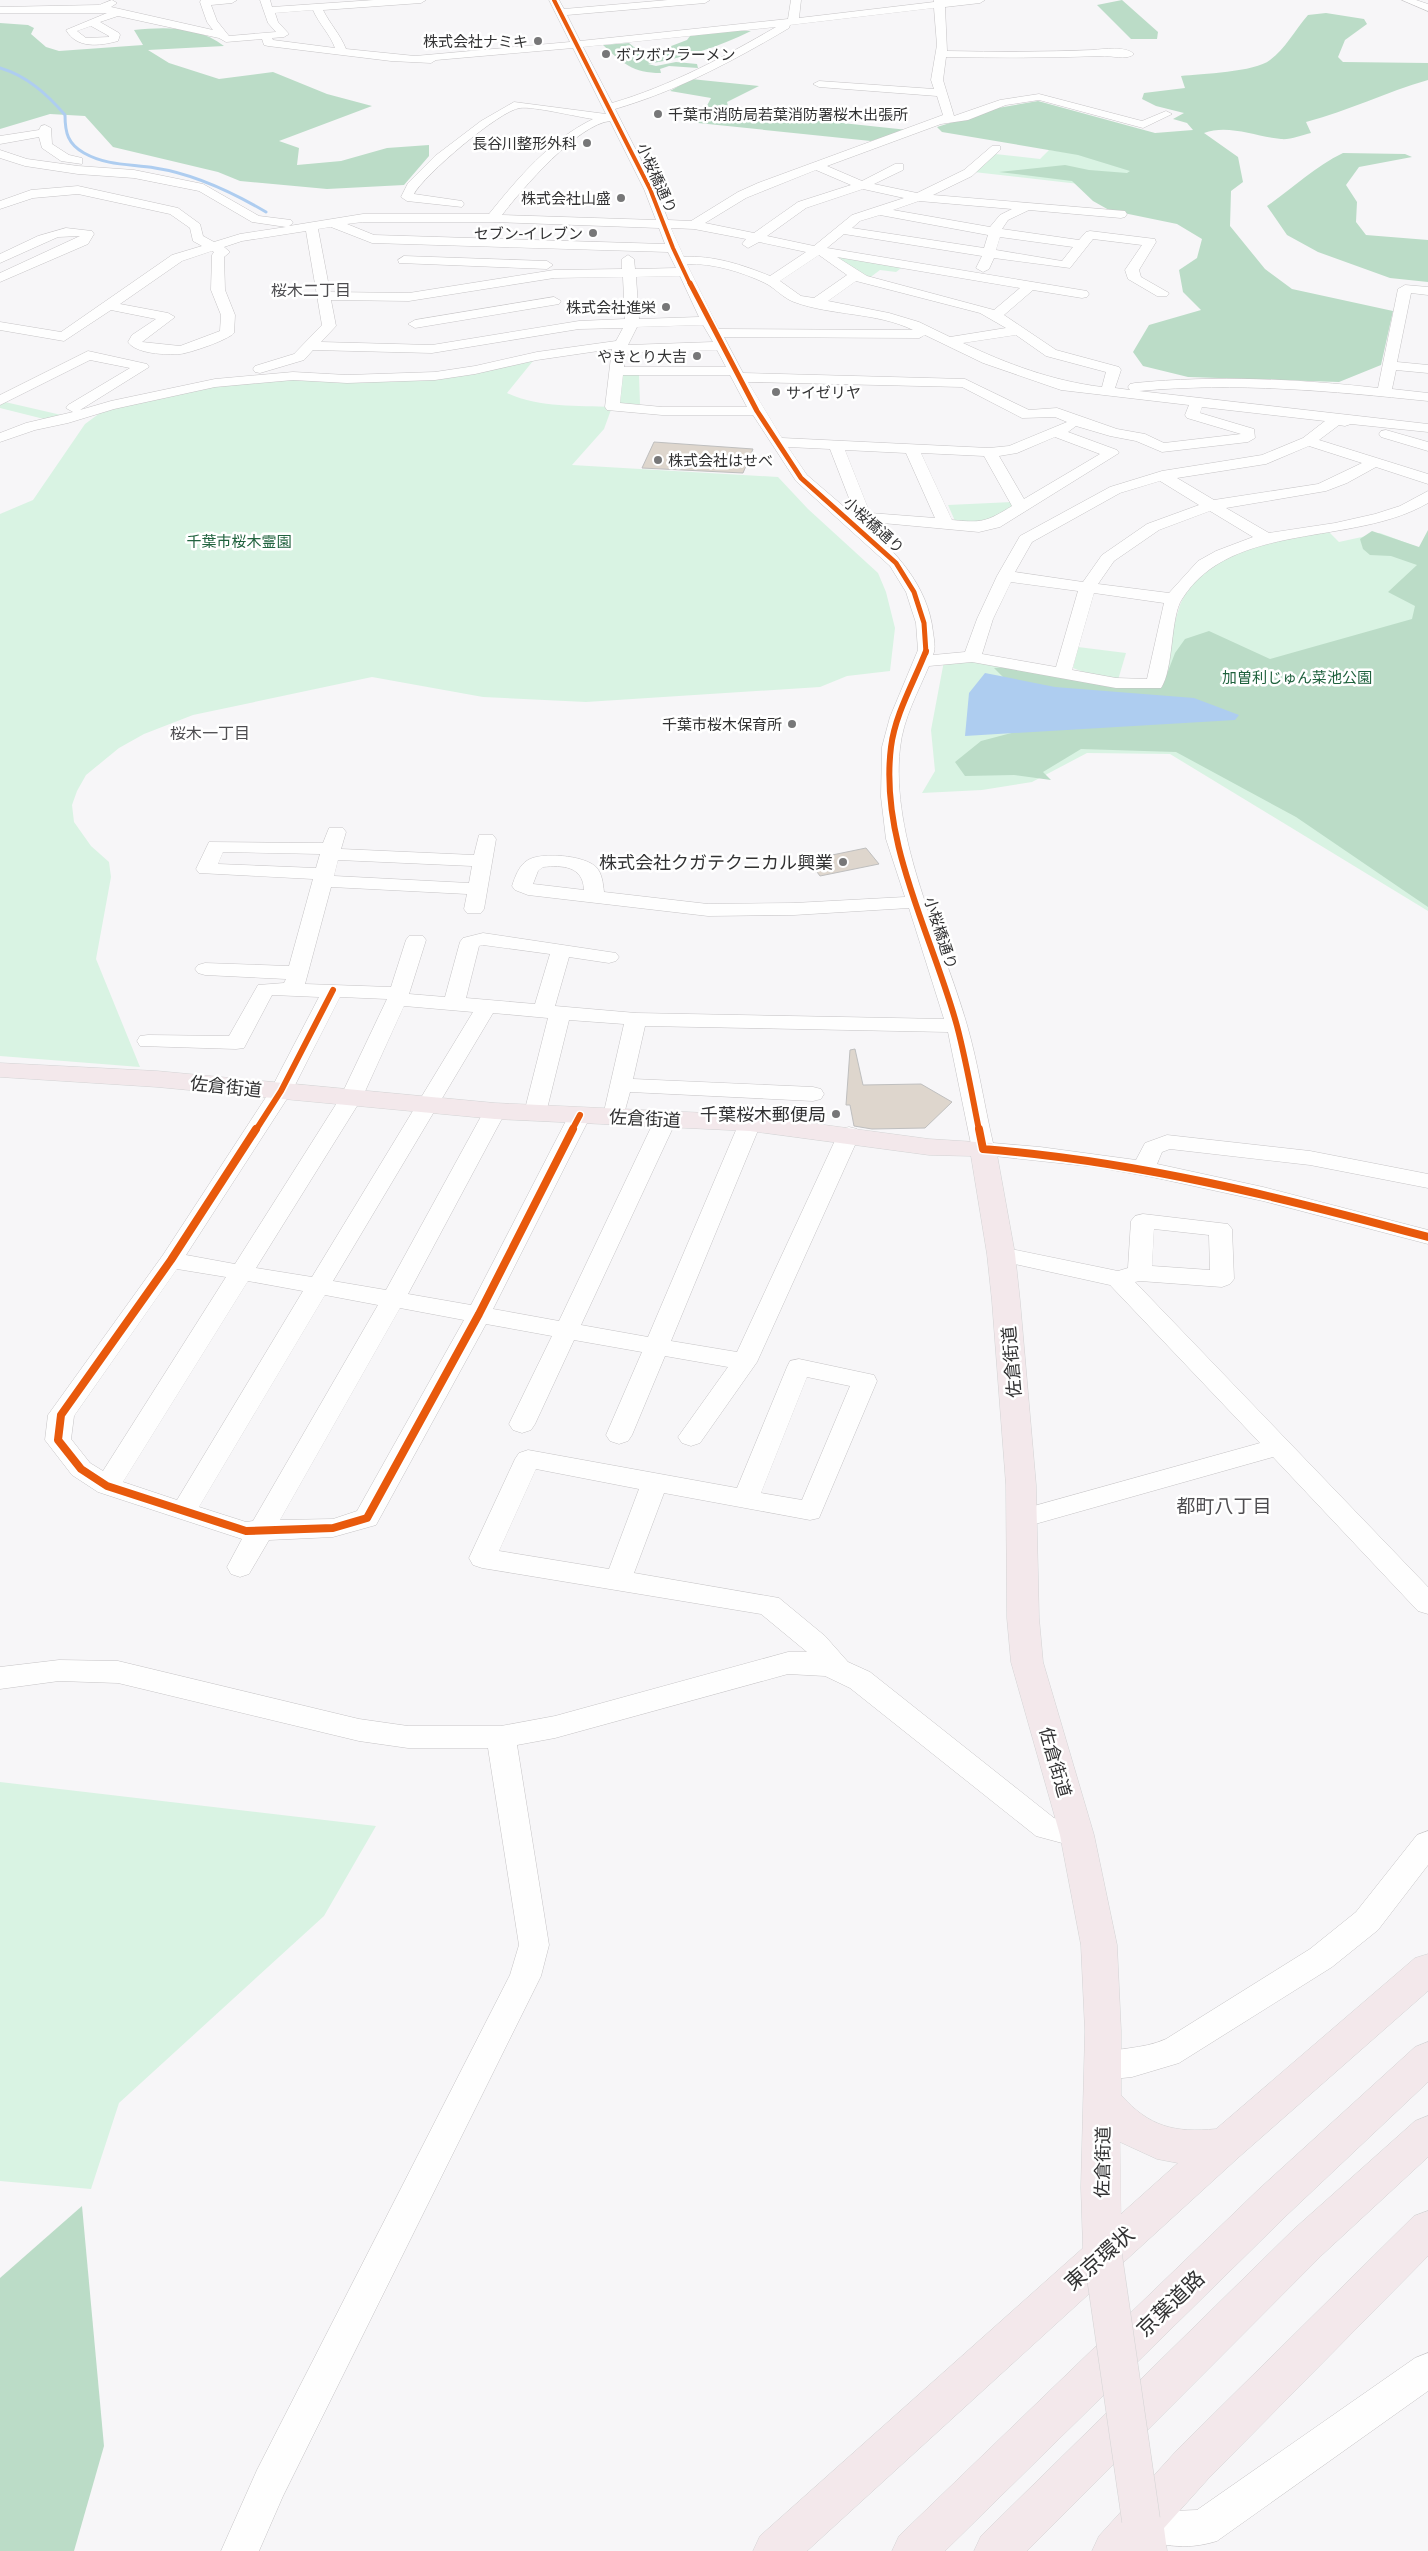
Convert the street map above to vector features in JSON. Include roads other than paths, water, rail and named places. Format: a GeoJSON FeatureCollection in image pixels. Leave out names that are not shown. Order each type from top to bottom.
{"type":"FeatureCollection","features":[{"type":"Feature","properties":{"kind":"highway","name":"佐倉街道"},"geometry":{"type":"LineString","coordinates":[[0,1070],[157,1078],[495,1111],[750,1123],[849,1134],[929,1146],[983,1149],[1002,1254],[1021,1485],[1023,1618],[1028,1662],[1078,1835],[1099,1945],[1102,1997],[1103,2084],[1100,2187],[1104,2256],[1143,2536]]}},
{"type":"Feature","properties":{"kind":"highway","name":"東京環状"},"geometry":{"type":"LineString","coordinates":[[775,2551],[1051,2300],[1104,2256],[1225,2145],[1428,1969]]}},
{"type":"Feature","properties":{"kind":"highway","name":"京葉道路"},"geometry":{"type":"LineString","coordinates":[[914,2551],[1273,2202],[1428,2058]]}},
{"type":"Feature","properties":{"kind":"highway"},"geometry":{"type":"LineString","coordinates":[[1103,2084],[1115,2117],[1132,2131],[1158,2143],[1185,2149],[1225,2145]]}},
{"type":"Feature","properties":{"kind":"highway"},"geometry":{"type":"LineString","coordinates":[[996,2551],[1308,2242],[1428,2132]]}},
{"type":"Feature","properties":{"kind":"highway"},"geometry":{"type":"LineString","coordinates":[[1114,2551],[1143,2536],[1193,2464],[1428,2228]]}},
{"type":"Feature","properties":{"kind":"street"},"geometry":{"type":"LineString","coordinates":[[101,8],[117,0]]}},
{"type":"Feature","properties":{"kind":"street"},"geometry":{"type":"LineString","coordinates":[[222,35],[212,22],[205,2],[232,0]]}},
{"type":"Feature","properties":{"kind":"street"},"geometry":{"type":"LineString","coordinates":[[0,10],[26,4],[61,4],[101,8],[116,13],[222,35],[226,38],[284,34],[273,23],[267,5],[317,7],[422,0]]}},
{"type":"Feature","properties":{"kind":"street"},"geometry":{"type":"LineString","coordinates":[[558,6],[705,0]]}},
{"type":"Feature","properties":{"kind":"street"},"geometry":{"type":"LineString","coordinates":[[793,22],[796,0]]}},
{"type":"Feature","properties":{"kind":"street"},"geometry":{"type":"LineString","coordinates":[[416,59],[793,22],[939,2],[980,0]]}},
{"type":"Feature","properties":{"kind":"street"},"geometry":{"type":"LineString","coordinates":[[1407,0],[1428,8]]}},
{"type":"Feature","properties":{"kind":"street"},"geometry":{"type":"LineString","coordinates":[[939,2],[942,36],[937,80],[949,117],[944,121]]}},
{"type":"Feature","properties":{"kind":"street","name":"小桜橋通り"},"geometry":{"type":"LineString","coordinates":[[558,6],[576,44],[580,62],[611,114],[650,188],[663,224],[711,327],[757,411],[801,478],[896,563],[914,592],[924,623],[927,650],[899,717],[890,747],[890,798],[896,839],[957,1026],[983,1149]]}},
{"type":"Feature","properties":{"kind":"street"},"geometry":{"type":"LineString","coordinates":[[317,7],[324,23],[335,34],[342,52]]}},
{"type":"Feature","properties":{"kind":"street"},"geometry":{"type":"LineString","coordinates":[[92,22],[116,13]]}},
{"type":"Feature","properties":{"kind":"street"},"geometry":{"type":"LineString","coordinates":[[496,213],[526,175],[553,150],[600,119],[611,114],[627,102],[716,65],[793,22]]}},
{"type":"Feature","properties":{"kind":"street"},"geometry":{"type":"LineString","coordinates":[[266,35],[268,43],[342,52],[416,59],[518,61]]}},
{"type":"Feature","properties":{"kind":"street"},"geometry":{"type":"LineString","coordinates":[[940,54],[1032,56],[1107,52],[1128,54]]}},
{"type":"Feature","properties":{"kind":"street"},"geometry":{"type":"LineString","coordinates":[[819,84],[942,94]]}},
{"type":"Feature","properties":{"kind":"street"},"geometry":{"type":"LineString","coordinates":[[694,225],[742,195],[944,121],[964,118],[1004,102],[1039,97],[1137,124],[1143,124],[1166,114]]}},
{"type":"Feature","properties":{"kind":"street"},"geometry":{"type":"LineString","coordinates":[[496,213],[407,197],[412,186],[439,159],[485,123],[518,104],[611,114]]}},
{"type":"Feature","properties":{"kind":"street"},"geometry":{"type":"LineString","coordinates":[[0,140],[45,130],[46,146],[65,158],[203,188],[256,219],[308,226]]}},
{"type":"Feature","properties":{"kind":"street"},"geometry":{"type":"LineString","coordinates":[[771,281],[817,250],[856,218],[918,197],[968,173],[996,148]]}},
{"type":"Feature","properties":{"kind":"street"},"geometry":{"type":"LineString","coordinates":[[0,154],[25,162],[78,170],[134,174]]}},
{"type":"Feature","properties":{"kind":"street"},"geometry":{"type":"LineString","coordinates":[[818,167],[862,185],[918,197],[1083,211],[1078,218],[1124,219]]}},
{"type":"Feature","properties":{"kind":"street"},"geometry":{"type":"LineString","coordinates":[[718,264],[802,205],[862,185],[899,167]]}},
{"type":"Feature","properties":{"kind":"street"},"geometry":{"type":"LineString","coordinates":[[941,185],[970,186]]}},
{"type":"Feature","properties":{"kind":"street"},"geometry":{"type":"LineString","coordinates":[[0,205],[31,194],[78,190],[174,211],[196,227],[197,238],[211,247],[224,252],[218,255],[218,290],[228,315],[227,333],[180,350],[169,350],[138,344],[135,342],[138,338],[168,317],[110,306]]}},
{"type":"Feature","properties":{"kind":"street"},"geometry":{"type":"LineString","coordinates":[[975,277],[988,262],[988,254],[996,225],[1001,219],[1029,205],[1043,193]]}},
{"type":"Feature","properties":{"kind":"street"},"geometry":{"type":"LineString","coordinates":[[878,210],[994,232],[1082,244]]}},
{"type":"Feature","properties":{"kind":"street"},"geometry":{"type":"LineString","coordinates":[[0,326],[64,337],[177,258],[240,238],[363,218],[496,213],[694,225],[817,250],[1082,294]]}},
{"type":"Feature","properties":{"kind":"street"},"geometry":{"type":"LineString","coordinates":[[330,222],[372,238],[628,247],[679,260],[699,260],[742,269],[771,281],[797,299],[884,316],[935,334],[1015,371],[1066,387],[1197,403],[1337,420],[1422,428],[1425,397],[1321,386],[1183,381],[1107,392]]}},
{"type":"Feature","properties":{"kind":"street"},"geometry":{"type":"LineString","coordinates":[[0,438],[32,426],[80,415],[111,405],[215,383],[299,356],[329,326],[308,226]]}},
{"type":"Feature","properties":{"kind":"street"},"geometry":{"type":"LineString","coordinates":[[842,230],[1065,265],[1090,235],[1150,242],[1132,270],[1135,279],[1162,293]]}},
{"type":"Feature","properties":{"kind":"street"},"geometry":{"type":"LineString","coordinates":[[0,259],[63,232],[74,231],[88,234],[83,240],[0,278]]}},
{"type":"Feature","properties":{"kind":"street"},"geometry":{"type":"LineString","coordinates":[[398,349],[416,331],[399,239]]}},
{"type":"Feature","properties":{"kind":"street"},"geometry":{"type":"LineString","coordinates":[[552,328],[555,245]]}},
{"type":"Feature","properties":{"kind":"street"},"geometry":{"type":"LineString","coordinates":[[628,247],[632,323],[620,346],[615,371],[612,407],[646,400],[757,411]]}},
{"type":"Feature","properties":{"kind":"street"},"geometry":{"type":"LineString","coordinates":[[817,250],[862,279],[996,315],[1051,352],[1114,370],[1107,392]]}},
{"type":"Feature","properties":{"kind":"street"},"geometry":{"type":"LineString","coordinates":[[404,260],[628,273],[679,260]]}},
{"type":"Feature","properties":{"kind":"street"},"geometry":{"type":"LineString","coordinates":[[410,301],[554,270]]}},
{"type":"Feature","properties":{"kind":"street"},"geometry":{"type":"LineString","coordinates":[[884,316],[936,270]]}},
{"type":"Feature","properties":{"kind":"street"},"geometry":{"type":"LineString","coordinates":[[816,303],[855,275]]}},
{"type":"Feature","properties":{"kind":"street"},"geometry":{"type":"LineString","coordinates":[[996,315],[1030,286]]}},
{"type":"Feature","properties":{"kind":"street"},"geometry":{"type":"LineString","coordinates":[[1384,392],[1405,289],[1428,291]]}},
{"type":"Feature","properties":{"kind":"street"},"geometry":{"type":"LineString","coordinates":[[324,296],[410,301],[554,301]]}},
{"type":"Feature","properties":{"kind":"street"},"geometry":{"type":"LineString","coordinates":[[310,346],[432,349],[552,328],[632,323],[935,334]]}},
{"type":"Feature","properties":{"kind":"street"},"geometry":{"type":"LineString","coordinates":[[950,341],[1019,330]]}},
{"type":"Feature","properties":{"kind":"street"},"geometry":{"type":"LineString","coordinates":[[215,383],[293,376],[347,379],[435,376],[475,370],[537,356],[620,346],[722,346]]}},
{"type":"Feature","properties":{"kind":"street"},"geometry":{"type":"LineString","coordinates":[[0,401],[88,355],[142,367],[72,407],[80,415]]}},
{"type":"Feature","properties":{"kind":"street"},"geometry":{"type":"LineString","coordinates":[[1390,365],[1428,369]]}},
{"type":"Feature","properties":{"kind":"street"},"geometry":{"type":"LineString","coordinates":[[615,371],[965,383],[1015,371]]}},
{"type":"Feature","properties":{"kind":"street"},"geometry":{"type":"LineString","coordinates":[[646,371],[646,400]]}},
{"type":"Feature","properties":{"kind":"street"},"geometry":{"type":"LineString","coordinates":[[965,383],[1027,415],[1057,412],[1079,422],[1115,433],[1140,437],[1162,448],[1248,438],[1249,432],[1192,415],[1197,403]]}},
{"type":"Feature","properties":{"kind":"street"},"geometry":{"type":"LineString","coordinates":[[972,657],[984,619],[1026,539],[1115,490],[1162,476],[1266,459],[1308,441],[1337,420]]}},
{"type":"Feature","properties":{"kind":"street"},"geometry":{"type":"LineString","coordinates":[[1337,420],[1428,447]]}},
{"type":"Feature","properties":{"kind":"street"},"geometry":{"type":"LineString","coordinates":[[776,442],[989,452],[1012,450],[1079,422]]}},
{"type":"Feature","properties":{"kind":"street"},"geometry":{"type":"LineString","coordinates":[[844,515],[979,527],[994,524],[1112,453],[1055,432]]}},
{"type":"Feature","properties":{"kind":"street"},"geometry":{"type":"LineString","coordinates":[[1308,441],[1428,479]]}},
{"type":"Feature","properties":{"kind":"street"},"geometry":{"type":"LineString","coordinates":[[834,444],[864,517]]}},
{"type":"Feature","properties":{"kind":"street"},"geometry":{"type":"LineString","coordinates":[[911,447],[946,525]]}},
{"type":"Feature","properties":{"kind":"street"},"geometry":{"type":"LineString","coordinates":[[989,452],[1020,508]]}},
{"type":"Feature","properties":{"kind":"street"},"geometry":{"type":"LineString","coordinates":[[1063,672],[1087,587],[1108,558],[1153,527],[1184,514],[1214,506],[1321,488],[1342,480],[1375,462]]}},
{"type":"Feature","properties":{"kind":"street"},"geometry":{"type":"LineString","coordinates":[[1162,476],[1266,538]]}},
{"type":"Feature","properties":{"kind":"street"},"geometry":{"type":"LineString","coordinates":[[924,661],[972,657],[1116,683],[1155,684],[1174,599],[1204,564],[1222,554],[1266,538],[1335,528],[1380,517],[1406,508],[1428,496]]}},
{"type":"Feature","properties":{"kind":"street"},"geometry":{"type":"LineString","coordinates":[[1005,576],[1174,599]]}},
{"type":"Feature","properties":{"kind":"street"},"geometry":{"type":"LineString","coordinates":[[474,909],[476,888],[486,839]]}},
{"type":"Feature","properties":{"kind":"street"},"geometry":{"type":"LineString","coordinates":[[476,888],[206,869],[216,846],[333,845],[481,861]]}},
{"type":"Feature","properties":{"kind":"street"},"geometry":{"type":"LineString","coordinates":[[296,981],[333,845]]}},
{"type":"Feature","properties":{"kind":"street"},"geometry":{"type":"LineString","coordinates":[[594,897],[708,910],[794,909],[917,902]]}},
{"type":"Feature","properties":{"kind":"street"},"geometry":{"type":"LineString","coordinates":[[108,1486],[351,1098],[398,996],[416,940]]}},
{"type":"Feature","properties":{"kind":"street"},"geometry":{"type":"LineString","coordinates":[[454,1004],[470,942],[475,940],[609,957]]}},
{"type":"Feature","properties":{"kind":"street"},"geometry":{"type":"LineString","coordinates":[[535,1113],[561,950]]}},
{"type":"Feature","properties":{"kind":"street"},"geometry":{"type":"LineString","coordinates":[[205,969],[296,981],[333,990],[552,1013],[636,1019],[957,1026]]}},
{"type":"Feature","properties":{"kind":"street"},"geometry":{"type":"LineString","coordinates":[[148,1041],[236,1043],[266,989],[296,981]]}},
{"type":"Feature","properties":{"kind":"street"},"geometry":{"type":"LineString","coordinates":[[333,990],[281,1091],[171,1260],[61,1415],[58,1440],[66,1453],[81,1469],[108,1486],[246,1531],[333,1528],[367,1518],[479,1314],[580,1115]]}},
{"type":"Feature","properties":{"kind":"street"},"geometry":{"type":"LineString","coordinates":[[184,1512],[486,1007]]}},
{"type":"Feature","properties":{"kind":"street"},"geometry":{"type":"LineString","coordinates":[[614,1116],[636,1019]]}},
{"type":"Feature","properties":{"kind":"street"},"geometry":{"type":"LineString","coordinates":[[621,1084],[813,1094]]}},
{"type":"Feature","properties":{"kind":"street"},"geometry":{"type":"LineString","coordinates":[[240,1567],[393,1299],[495,1111]]}},
{"type":"Feature","properties":{"kind":"street"},"geometry":{"type":"LineString","coordinates":[[522,1424],[666,1119]]}},
{"type":"Feature","properties":{"kind":"street"},"geometry":{"type":"LineString","coordinates":[[619,1435],[750,1123]]}},
{"type":"Feature","properties":{"kind":"street"},"geometry":{"type":"LineString","coordinates":[[691,1437],[745,1362],[849,1134]]}},
{"type":"Feature","properties":{"kind":"street"},"geometry":{"type":"LineString","coordinates":[[1143,1169],[1153,1148],[1167,1142],[1310,1158],[1428,1181]]}},
{"type":"Feature","properties":{"kind":"street"},"geometry":{"type":"LineString","coordinates":[[983,1149],[1066,1155],[1143,1169],[1301,1203],[1428,1238]]}},
{"type":"Feature","properties":{"kind":"street"},"geometry":{"type":"LineString","coordinates":[[1002,1254],[1129,1276],[1277,1447],[1428,1604]]}},
{"type":"Feature","properties":{"kind":"street"},"geometry":{"type":"LineString","coordinates":[[171,1260],[745,1362]]}},
{"type":"Feature","properties":{"kind":"street"},"geometry":{"type":"LineString","coordinates":[[746,1498],[799,1367],[865,1381],[810,1511],[528,1459],[482,1558],[770,1605],[815,1643],[836,1666],[860,1680],[1046,1828],[1078,1835]]}},
{"type":"Feature","properties":{"kind":"street"},"geometry":{"type":"LineString","coordinates":[[1021,1518],[1277,1447]]}},
{"type":"Feature","properties":{"kind":"street"},"geometry":{"type":"LineString","coordinates":[[618,1580],[655,1481]]}},
{"type":"Feature","properties":{"kind":"street"},"geometry":{"type":"LineString","coordinates":[[0,1678],[24,1673],[88,1668],[118,1672],[358,1730],[408,1737],[501,1737],[555,1727],[788,1663],[814,1661],[836,1666]]}},
{"type":"Feature","properties":{"kind":"street"},"geometry":{"type":"LineString","coordinates":[[240,2551],[274,2474],[525,1976],[534,1945],[501,1737]]}},
{"type":"Feature","properties":{"kind":"street"},"geometry":{"type":"LineString","coordinates":[[1103,2084],[1131,2065],[1154,2060],[1178,2049],[1322,1958],[1367,1921],[1428,1843]]}},
{"type":"Feature","properties":{"kind":"street"},"geometry":{"type":"LineString","coordinates":[[1143,2536],[1162,2530],[1184,2531],[1204,2528],[1428,2370]]}},
{"type":"Feature","properties":{"kind":"water"},"geometry":{"type":"Polygon","coordinates":[[[985,673],[1055,687],[1194,698],[1239,715],[1235,720],[965,736],[969,693],[985,673]]]}},
{"type":"Feature","properties":{"kind":"waterway"},"geometry":{"type":"LineString","coordinates":[[0,68],[28,81],[51,100],[65,115],[67,133],[71,142],[84,153],[101,160],[155,168],[199,179],[266,212]]}},
{"type":"Feature","properties":{"kind":"place","name":"株式会社ナミキ"},"geometry":{"type":"Point","coordinates":[538,41]}},
{"type":"Feature","properties":{"kind":"place","name":"ボウボウラーメン"},"geometry":{"type":"Point","coordinates":[606,54]}},
{"type":"Feature","properties":{"kind":"place","name":"千葉市消防局若葉消防署桜木出張所"},"geometry":{"type":"Point","coordinates":[658,114]}},
{"type":"Feature","properties":{"kind":"place","name":"長谷川整形外科"},"geometry":{"type":"Point","coordinates":[587,143]}},
{"type":"Feature","properties":{"kind":"place","name":"株式会社山盛"},"geometry":{"type":"Point","coordinates":[621,198]}},
{"type":"Feature","properties":{"kind":"place","name":"セブン-イレブン"},"geometry":{"type":"Point","coordinates":[593,233]}},
{"type":"Feature","properties":{"kind":"place","name":"株式会社進栄"},"geometry":{"type":"Point","coordinates":[666,307]}},
{"type":"Feature","properties":{"kind":"place","name":"やきとり大吉"},"geometry":{"type":"Point","coordinates":[697,356]}},
{"type":"Feature","properties":{"kind":"place","name":"サイゼリヤ"},"geometry":{"type":"Point","coordinates":[776,392]}},
{"type":"Feature","properties":{"kind":"place","name":"株式会社はせべ"},"geometry":{"type":"Point","coordinates":[658,460]}},
{"type":"Feature","properties":{"kind":"place","name":"千葉市桜木保育所"},"geometry":{"type":"Point","coordinates":[792,724]}},
{"type":"Feature","properties":{"kind":"place","name":"株式会社クガテクニカル興業"},"geometry":{"type":"Point","coordinates":[843,862]}},
{"type":"Feature","properties":{"kind":"place","name":"千葉桜木郵便局"},"geometry":{"type":"Point","coordinates":[836,1114]}},
{"type":"Feature","properties":{"kind":"district","name":"桜木二丁目"},"geometry":{"type":"Point","coordinates":[311,290]}},
{"type":"Feature","properties":{"kind":"district","name":"桜木一丁目"},"geometry":{"type":"Point","coordinates":[210,733]}},
{"type":"Feature","properties":{"kind":"district","name":"都町八丁目"},"geometry":{"type":"Point","coordinates":[1224,1506]}},
{"type":"Feature","properties":{"kind":"park label","name":"千葉市桜木霊園"},"geometry":{"type":"Point","coordinates":[239,541]}},
{"type":"Feature","properties":{"kind":"park label","name":"加曽利じゅん菜池公園"},"geometry":{"type":"Point","coordinates":[1297,677]}}]}
